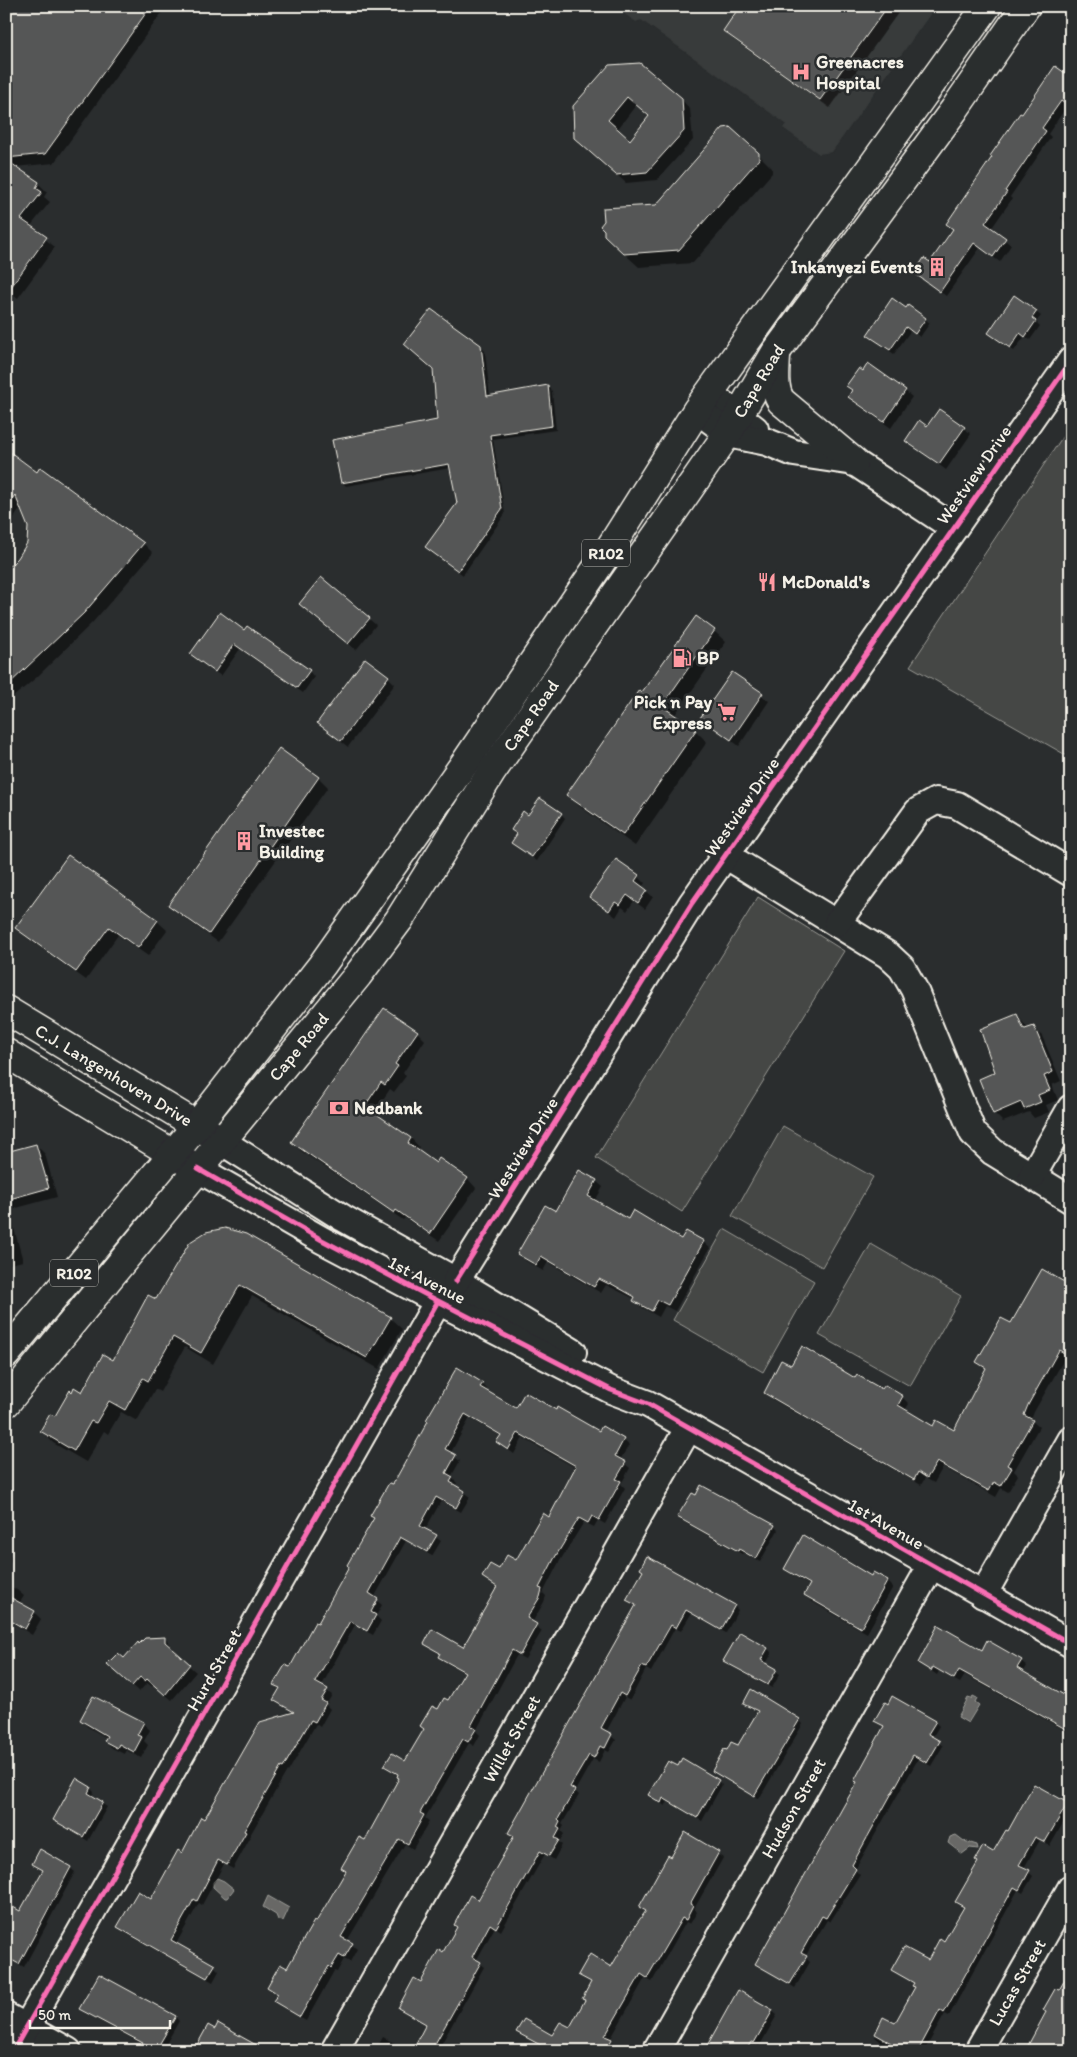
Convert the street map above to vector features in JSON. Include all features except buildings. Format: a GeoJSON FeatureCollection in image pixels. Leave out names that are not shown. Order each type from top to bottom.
{"type":"FeatureCollection","features":[{"type":"Feature","properties":{"kind":"main road","name":"Cape Road"},"geometry":{"type":"LineString","coordinates":[[6,1354],[197,1124],[322,965],[467,760],[603,559],[704,402],[987,6]]}},
{"type":"Feature","properties":{"kind":"main road","name":"Cape Road"},"geometry":{"type":"LineString","coordinates":[[6,1403],[358,975],[399,920],[491,773],[733,424],[776,352],[948,118],[1026,6]]}},
{"type":"Feature","properties":{"kind":"main road"},"geometry":{"type":"LineString","coordinates":[[776,352],[775,384],[781,401],[854,462]]}},
{"type":"Feature","properties":{"kind":"main road","name":"C.J. Langenhoven Drive"},"geometry":{"type":"LineString","coordinates":[[6,1010],[197,1124],[221,1141]]}},
{"type":"Feature","properties":{"kind":"main road"},"geometry":{"type":"LineString","coordinates":[[6,1053],[198,1169]]}},
{"type":"Feature","properties":{"kind":"street","name":"Westview Drive"},"geometry":{"type":"LineString","coordinates":[[456,1281],[692,903],[1071,361]]}},
{"type":"Feature","properties":{"kind":"street"},"geometry":{"type":"LineString","coordinates":[[704,402],[733,424],[752,426],[767,442],[794,453],[854,462],[954,528]]}},
{"type":"Feature","properties":{"kind":"street"},"geometry":{"type":"LineString","coordinates":[[837,923],[918,811],[936,801],[957,805],[1071,873]]}},
{"type":"Feature","properties":{"kind":"street"},"geometry":{"type":"LineString","coordinates":[[725,855],[888,955],[902,968],[914,989],[973,1133],[993,1152],[1071,1200]]}},
{"type":"Feature","properties":{"kind":"street"},"geometry":{"type":"LineString","coordinates":[[1032,1176],[1071,1108]]}},
{"type":"Feature","properties":{"kind":"street","name":"1st Avenue"},"geometry":{"type":"LineString","coordinates":[[221,1141],[343,1218],[456,1281],[587,1361],[648,1404]]}},
{"type":"Feature","properties":{"kind":"street","name":"1st Avenue"},"geometry":{"type":"LineString","coordinates":[[198,1169],[322,1240],[438,1302],[611,1390],[648,1404],[1071,1644]]}},
{"type":"Feature","properties":{"kind":"street","name":"Hurd Street"},"geometry":{"type":"LineString","coordinates":[[13,2051],[16,2021],[438,1302]]}},
{"type":"Feature","properties":{"kind":"street","name":"Willet Street"},"geometry":{"type":"LineString","coordinates":[[334,2051],[688,1427]]}},
{"type":"Feature","properties":{"kind":"street"},"geometry":{"type":"LineString","coordinates":[[983,1595],[1071,1440]]}},
{"type":"Feature","properties":{"kind":"street","name":"Hudson Street"},"geometry":{"type":"LineString","coordinates":[[656,2051],[931,1566]]}},
{"type":"Feature","properties":{"kind":"street","name":"Lucas Street"},"geometry":{"type":"LineString","coordinates":[[978,2051],[1071,1888]]}},
{"type":"Feature","properties":{"kind":"street"},"geometry":{"type":"LineString","coordinates":[[16,2021],[68,2051]]}},
{"type":"Feature","properties":{"kind":"shaded area","name":"Greenacres Hospital"},"geometry":{"type":"Polygon","coordinates":[[[613,6],[936,6],[832,152],[819,154],[783,128],[786,124],[641,20],[636,22],[613,6]]]}},
{"type":"Feature","properties":{"kind":"shaded area"},"geometry":{"type":"Polygon","coordinates":[[[1071,424],[1071,758],[910,666],[1071,424]]]}},
{"type":"Feature","properties":{"kind":"shaded area"},"geometry":{"type":"Polygon","coordinates":[[[758,897],[844,951],[682,1212],[596,1158],[758,897]]]}},
{"type":"Feature","properties":{"kind":"shaded area"},"geometry":{"type":"Polygon","coordinates":[[[783,1126],[873,1177],[822,1267],[732,1216],[783,1126]]]}},
{"type":"Feature","properties":{"kind":"shaded area"},"geometry":{"type":"Polygon","coordinates":[[[724,1229],[814,1281],[763,1372],[673,1320],[724,1229]]]}},
{"type":"Feature","properties":{"kind":"shaded area"},"geometry":{"type":"Polygon","coordinates":[[[871,1244],[961,1296],[910,1386],[819,1335],[871,1244]]]}},
{"type":"Feature","properties":{"kind":"shaded area"},"geometry":{"type":"Polygon","coordinates":[[[973,1696],[977,1698],[975,1702],[979,1705],[968,1723],[958,1717],[968,1698],[971,1699],[973,1696]]]}},
{"type":"Feature","properties":{"kind":"shaded area"},"geometry":{"type":"Polygon","coordinates":[[[956,1835],[964,1841],[977,1845],[978,1849],[970,1848],[962,1854],[948,1843],[950,1837],[956,1835]]]}},
{"type":"Feature","properties":{"kind":"shaded area"},"geometry":{"type":"Polygon","coordinates":[[[217,1878],[234,1889],[227,1898],[213,1887],[213,1882],[217,1878]]]}},
{"type":"Feature","properties":{"kind":"shaded area"},"geometry":{"type":"Polygon","coordinates":[[[268,1896],[289,1908],[283,1921],[278,1920],[276,1915],[263,1907],[268,1896]]]}},
{"type":"Feature","properties":{"kind":"cycle path"},"geometry":{"type":"LineString","coordinates":[[456,1281],[692,903],[1071,361]]}},
{"type":"Feature","properties":{"kind":"cycle path"},"geometry":{"type":"LineString","coordinates":[[198,1169],[322,1240],[438,1301],[611,1390],[648,1404],[1071,1644]]}},
{"type":"Feature","properties":{"kind":"cycle path"},"geometry":{"type":"LineString","coordinates":[[13,2051],[438,1301]]}},
{"type":"Feature","properties":{"kind":"place","name":"Greenacres Hospital"},"geometry":{"type":"Point","coordinates":[801,72]}},
{"type":"Feature","properties":{"kind":"place","name":"Inkanyezi Events"},"geometry":{"type":"Point","coordinates":[937,267]}},
{"type":"Feature","properties":{"kind":"place","name":"McDonald's"},"geometry":{"type":"Point","coordinates":[767,582]}},
{"type":"Feature","properties":{"kind":"place","name":"BP"},"geometry":{"type":"Point","coordinates":[682,658]}},
{"type":"Feature","properties":{"kind":"place","name":"Pick n Pay Express"},"geometry":{"type":"Point","coordinates":[727,712]}},
{"type":"Feature","properties":{"kind":"place","name":"Investec Building"},"geometry":{"type":"Point","coordinates":[244,841]}},
{"type":"Feature","properties":{"kind":"place","name":"Nedbank"},"geometry":{"type":"Point","coordinates":[339,1108]}}]}
